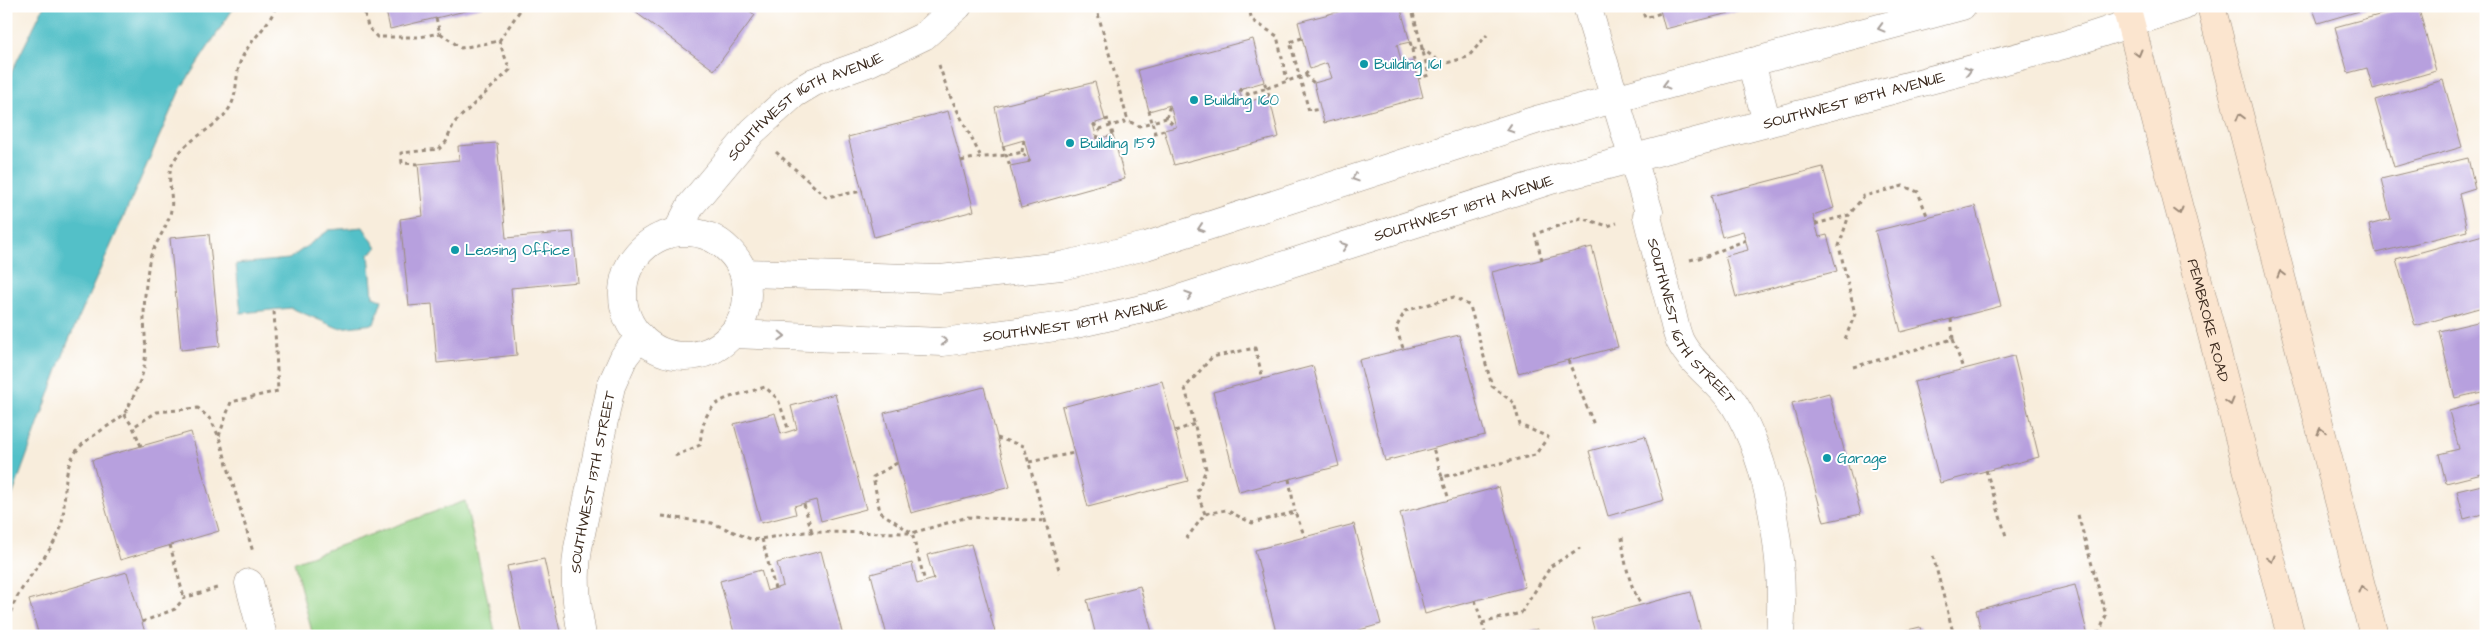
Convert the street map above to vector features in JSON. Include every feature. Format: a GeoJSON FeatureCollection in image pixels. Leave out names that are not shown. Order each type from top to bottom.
{"type":"FeatureCollection","features":[{"type":"Feature","properties":{"kind":"main road"},"geometry":{"type":"LineString","coordinates":[[2211,6],[2374,636]]}},
{"type":"Feature","properties":{"kind":"main road","name":"PEMBROKE ROAD"},"geometry":{"type":"LineString","coordinates":[[2128,14],[2291,636]]}},
{"type":"Feature","properties":{"kind":"street","name":"SOUTHWEST 116TH AVENUE"},"geometry":{"type":"LineString","coordinates":[[677,232],[691,206],[753,131],[794,94],[814,82],[870,62],[924,36],[958,6]]}},
{"type":"Feature","properties":{"kind":"street","name":"SOUTHWEST 16TH STREET"},"geometry":{"type":"LineString","coordinates":[[1587,6],[1586,10],[1616,99],[1649,212],[1647,216],[1680,341],[1733,403],[1749,431],[1762,470],[1778,554],[1783,600],[1780,636]]}},
{"type":"Feature","properties":{"kind":"street"},"geometry":{"type":"LineString","coordinates":[[744,272],[940,279],[1061,266],[1146,246],[1536,120],[1962,6]]}},
{"type":"Feature","properties":{"kind":"street","name":"SOUTHWEST 118TH AVENUE"},"geometry":{"type":"LineString","coordinates":[[733,334],[943,342],[1071,325],[1160,305],[1551,180],[1634,160],[2067,44],[2128,14],[2184,6]]}},
{"type":"Feature","properties":{"kind":"street"},"geometry":{"type":"LineString","coordinates":[[1751,62],[1768,123]]}},
{"type":"Feature","properties":{"kind":"street"},"geometry":{"type":"LineString","coordinates":[[677,232],[696,232],[711,237],[725,246],[736,258],[744,272],[747,288],[747,305],[742,320],[733,334],[722,344],[695,356],[665,353],[651,346],[640,336],[629,320],[624,301],[625,282],[630,264],[643,248],[658,238],[677,232]]}},
{"type":"Feature","properties":{"kind":"street","name":"SOUTHWEST 13TH STREET"},"geometry":{"type":"LineString","coordinates":[[582,636],[576,604],[574,571],[578,548],[611,386],[624,357],[640,336]]}},
{"type":"Feature","properties":{"kind":"street"},"geometry":{"type":"LineString","coordinates":[[249,583],[263,636]]}},
{"type":"Feature","properties":{"kind":"path"},"geometry":{"type":"LineString","coordinates":[[10,636],[12,603],[25,581],[48,554],[60,530],[65,506],[67,474],[75,453],[124,414],[141,378],[146,354],[144,320],[146,276],[149,259],[161,238],[171,210],[170,168],[178,154],[230,108],[240,61],[252,41],[270,21],[276,6]]}},
{"type":"Feature","properties":{"kind":"path"},"geometry":{"type":"LineString","coordinates":[[363,6],[368,27],[377,37],[420,36],[440,33]]}},
{"type":"Feature","properties":{"kind":"path"},"geometry":{"type":"LineString","coordinates":[[436,18],[440,33],[461,48],[499,41],[523,6]]}},
{"type":"Feature","properties":{"kind":"path"},"geometry":{"type":"LineString","coordinates":[[1248,6],[1252,20],[1276,36],[1287,80]]}},
{"type":"Feature","properties":{"kind":"path"},"geometry":{"type":"LineString","coordinates":[[1641,6],[1644,18],[1661,13]]}},
{"type":"Feature","properties":{"kind":"path"},"geometry":{"type":"LineString","coordinates":[[1401,11],[1412,8],[1420,47],[1429,75],[1419,78]]}},
{"type":"Feature","properties":{"kind":"path"},"geometry":{"type":"LineString","coordinates":[[1098,14],[1128,121]]}},
{"type":"Feature","properties":{"kind":"path"},"geometry":{"type":"LineString","coordinates":[[1420,47],[1442,64],[1468,57],[1487,35]]}},
{"type":"Feature","properties":{"kind":"path"},"geometry":{"type":"LineString","coordinates":[[924,36],[936,54],[949,94],[980,155]]}},
{"type":"Feature","properties":{"kind":"path"},"geometry":{"type":"LineString","coordinates":[[1302,38],[1290,42],[1309,111],[1320,109]]}},
{"type":"Feature","properties":{"kind":"path"},"geometry":{"type":"LineString","coordinates":[[418,164],[402,163],[401,153],[439,150],[446,142],[454,123],[510,70],[499,41]]}},
{"type":"Feature","properties":{"kind":"path"},"geometry":{"type":"LineString","coordinates":[[1410,42],[1414,62]]}},
{"type":"Feature","properties":{"kind":"path"},"geometry":{"type":"LineString","coordinates":[[1412,49],[1420,47]]}},
{"type":"Feature","properties":{"kind":"path"},"geometry":{"type":"LineString","coordinates":[[1244,103],[1248,94],[1305,75],[1310,69]]}},
{"type":"Feature","properties":{"kind":"path"},"geometry":{"type":"LineString","coordinates":[[1305,75],[1314,83]]}},
{"type":"Feature","properties":{"kind":"path"},"geometry":{"type":"LineString","coordinates":[[1264,82],[1269,96]]}},
{"type":"Feature","properties":{"kind":"path"},"geometry":{"type":"LineString","coordinates":[[1240,88],[1248,94]]}},
{"type":"Feature","properties":{"kind":"path"},"geometry":{"type":"LineString","coordinates":[[1166,118],[1170,105]]}},
{"type":"Feature","properties":{"kind":"path"},"geometry":{"type":"LineString","coordinates":[[1149,111],[1155,133],[1164,130]]}},
{"type":"Feature","properties":{"kind":"path"},"geometry":{"type":"LineString","coordinates":[[1100,129],[1128,121],[1139,126],[1166,118]]}},
{"type":"Feature","properties":{"kind":"path"},"geometry":{"type":"LineString","coordinates":[[1166,118],[1176,127]]}},
{"type":"Feature","properties":{"kind":"path"},"geometry":{"type":"LineString","coordinates":[[1105,120],[1109,119],[1113,135]]}},
{"type":"Feature","properties":{"kind":"path"},"geometry":{"type":"LineString","coordinates":[[1093,124],[1100,129]]}},
{"type":"Feature","properties":{"kind":"path"},"geometry":{"type":"LineString","coordinates":[[1097,139],[1100,129]]}},
{"type":"Feature","properties":{"kind":"path"},"geometry":{"type":"LineString","coordinates":[[753,131],[826,197],[863,191]]}},
{"type":"Feature","properties":{"kind":"path"},"geometry":{"type":"LineString","coordinates":[[1024,140],[1022,152],[1030,162]]}},
{"type":"Feature","properties":{"kind":"path"},"geometry":{"type":"LineString","coordinates":[[1003,146],[1010,166]]}},
{"type":"Feature","properties":{"kind":"path"},"geometry":{"type":"LineString","coordinates":[[962,161],[980,155],[1006,156],[1022,152]]}},
{"type":"Feature","properties":{"kind":"path"},"geometry":{"type":"LineString","coordinates":[[1845,339],[1855,314],[1839,246],[1849,215],[1864,196],[1903,186],[1918,192],[1928,218]]}},
{"type":"Feature","properties":{"kind":"path"},"geometry":{"type":"LineString","coordinates":[[1542,260],[1534,234],[1581,218],[1608,226],[1649,212]]}},
{"type":"Feature","properties":{"kind":"path"},"geometry":{"type":"LineString","coordinates":[[1816,224],[1849,215]]}},
{"type":"Feature","properties":{"kind":"path"},"geometry":{"type":"LineString","coordinates":[[1660,267],[1707,256],[1746,240]]}},
{"type":"Feature","properties":{"kind":"path"},"geometry":{"type":"LineString","coordinates":[[1403,348],[1396,328],[1405,311],[1454,297],[1470,306],[1492,386],[1514,402],[1520,425],[1548,437],[1535,455],[1442,477]]}},
{"type":"Feature","properties":{"kind":"path"},"geometry":{"type":"LineString","coordinates":[[219,436],[231,402],[278,391],[274,310]]}},
{"type":"Feature","properties":{"kind":"path"},"geometry":{"type":"LineString","coordinates":[[1951,319],[1954,339],[1964,369]]}},
{"type":"Feature","properties":{"kind":"path"},"geometry":{"type":"LineString","coordinates":[[1853,367],[1954,339]]}},
{"type":"Feature","properties":{"kind":"path"},"geometry":{"type":"LineString","coordinates":[[1205,514],[1197,493],[1206,469],[1185,388],[1212,357],[1256,348],[1263,379]]}},
{"type":"Feature","properties":{"kind":"path"},"geometry":{"type":"LineString","coordinates":[[1568,360],[1594,425]]}},
{"type":"Feature","properties":{"kind":"path"},"geometry":{"type":"LineString","coordinates":[[675,456],[700,445],[702,423],[715,403],[765,387],[778,399],[789,431]]}},
{"type":"Feature","properties":{"kind":"path"},"geometry":{"type":"LineString","coordinates":[[133,427],[156,412],[198,408],[211,420],[219,436],[258,568],[249,583],[226,585],[184,598],[175,609],[142,622]]}},
{"type":"Feature","properties":{"kind":"path"},"geometry":{"type":"LineString","coordinates":[[124,414],[133,427],[141,446]]}},
{"type":"Feature","properties":{"kind":"path"},"geometry":{"type":"LineString","coordinates":[[1175,431],[1195,424]]}},
{"type":"Feature","properties":{"kind":"path"},"geometry":{"type":"LineString","coordinates":[[997,438],[1024,446],[1060,573]]}},
{"type":"Feature","properties":{"kind":"path"},"geometry":{"type":"LineString","coordinates":[[1433,448],[1449,500]]}},
{"type":"Feature","properties":{"kind":"path"},"geometry":{"type":"LineString","coordinates":[[1029,462],[1074,453]]}},
{"type":"Feature","properties":{"kind":"path"},"geometry":{"type":"LineString","coordinates":[[897,463],[872,477],[880,512],[912,533],[925,582]]}},
{"type":"Feature","properties":{"kind":"path"},"geometry":{"type":"LineString","coordinates":[[1986,470],[2006,536]]}},
{"type":"Feature","properties":{"kind":"path"},"geometry":{"type":"LineString","coordinates":[[1289,479],[1295,512],[1305,537]]}},
{"type":"Feature","properties":{"kind":"path"},"geometry":{"type":"LineString","coordinates":[[804,504],[812,532]]}},
{"type":"Feature","properties":{"kind":"path"},"geometry":{"type":"LineString","coordinates":[[1186,539],[1205,514],[1226,510],[1252,523],[1295,512]]}},
{"type":"Feature","properties":{"kind":"path"},"geometry":{"type":"LineString","coordinates":[[2078,515],[2106,615],[2100,631],[2088,635]]}},
{"type":"Feature","properties":{"kind":"path"},"geometry":{"type":"LineString","coordinates":[[662,516],[712,523],[753,540],[812,532],[912,533],[968,517],[1046,522]]}},
{"type":"Feature","properties":{"kind":"path"},"geometry":{"type":"LineString","coordinates":[[1622,537],[1624,558],[1633,591],[1641,605]]}},
{"type":"Feature","properties":{"kind":"path"},"geometry":{"type":"LineString","coordinates":[[762,539],[775,589]]}},
{"type":"Feature","properties":{"kind":"path"},"geometry":{"type":"LineString","coordinates":[[170,546],[184,598]]}},
{"type":"Feature","properties":{"kind":"path"},"geometry":{"type":"LineString","coordinates":[[1482,623],[1521,613],[1551,566],[1580,548]]}},
{"type":"Feature","properties":{"kind":"path"},"geometry":{"type":"LineString","coordinates":[[1934,556],[1954,636]]}},
{"type":"Feature","properties":{"kind":"path"},"geometry":{"type":"LineString","coordinates":[[1475,600],[1486,636]]}},
{"type":"Feature","properties":{"kind":"green space"},"geometry":{"type":"Polygon","coordinates":[[[465,501],[496,636],[313,636],[294,562],[465,501]]]}},
{"type":"Feature","properties":{"kind":"water"},"geometry":{"type":"Polygon","coordinates":[[[44,6],[235,6],[180,90],[68,342],[6,513],[6,91],[12,71],[44,6]]]}},
{"type":"Feature","properties":{"kind":"water"},"geometry":{"type":"Polygon","coordinates":[[[363,227],[377,248],[369,254],[373,297],[382,300],[374,324],[338,328],[291,308],[241,313],[236,264],[289,259],[329,230],[363,227]]]}},
{"type":"Feature","properties":{"kind":"building"},"geometry":{"type":"Polygon","coordinates":[[[385,6],[482,6],[482,7],[390,29],[385,6]]]}},
{"type":"Feature","properties":{"kind":"building"},"geometry":{"type":"Polygon","coordinates":[[[627,6],[743,6],[755,15],[714,70],[627,6]]]}},
{"type":"Feature","properties":{"kind":"building","name":"Building 161"},"geometry":{"type":"Polygon","coordinates":[[[1360,6],[1400,6],[1410,42],[1397,45],[1402,65],[1414,62],[1423,97],[1324,123],[1314,83],[1332,78],[1327,63],[1310,69],[1298,22],[1360,6]]]}},
{"type":"Feature","properties":{"kind":"building"},"geometry":{"type":"Polygon","coordinates":[[[1659,6],[1753,6],[1753,7],[1665,29],[1659,6]]]}},
{"type":"Feature","properties":{"kind":"building"},"geometry":{"type":"Polygon","coordinates":[[[2312,6],[2373,6],[2373,7],[2318,23],[2312,6]]]}},
{"type":"Feature","properties":{"kind":"building"},"geometry":{"type":"Polygon","coordinates":[[[2418,6],[2436,71],[2373,89],[2367,68],[2348,73],[2335,27],[2418,6]]]}},
{"type":"Feature","properties":{"kind":"building","name":"Building 160"},"geometry":{"type":"Polygon","coordinates":[[[1253,39],[1264,82],[1239,89],[1243,103],[1269,96],[1279,137],[1174,165],[1164,130],[1176,127],[1170,105],[1149,111],[1138,70],[1253,39]]]}},
{"type":"Feature","properties":{"kind":"building"},"geometry":{"type":"Polygon","coordinates":[[[2443,80],[2462,147],[2394,167],[2375,100],[2443,80]]]}},
{"type":"Feature","properties":{"kind":"building","name":"Building 159"},"geometry":{"type":"Polygon","coordinates":[[[1095,82],[1105,120],[1093,124],[1097,139],[1113,135],[1125,179],[1021,208],[1010,166],[1030,162],[1024,140],[1003,146],[995,107],[1095,82]]]}},
{"type":"Feature","properties":{"kind":"building"},"geometry":{"type":"Polygon","coordinates":[[[948,111],[974,211],[874,237],[848,137],[948,111]]]}},
{"type":"Feature","properties":{"kind":"building","name":"Leasing Office"},"geometry":{"type":"Polygon","coordinates":[[[497,143],[506,238],[573,232],[578,282],[511,288],[517,355],[437,363],[432,304],[409,306],[400,219],[423,216],[418,164],[459,160],[458,146],[497,143]]]}},
{"type":"Feature","properties":{"kind":"building"},"geometry":{"type":"Polygon","coordinates":[[[2468,158],[2475,189],[2459,194],[2467,231],[2376,253],[2369,225],[2391,219],[2381,179],[2468,158]]]}},
{"type":"Feature","properties":{"kind":"building"},"geometry":{"type":"Polygon","coordinates":[[[1823,167],[1834,208],[1813,215],[1819,237],[1827,235],[1837,271],[1736,297],[1725,256],[1748,250],[1743,231],[1722,237],[1711,196],[1823,167]]]}},
{"type":"Feature","properties":{"kind":"building"},"geometry":{"type":"Polygon","coordinates":[[[1975,206],[2001,306],[1901,332],[1875,231],[1975,206]]]}},
{"type":"Feature","properties":{"kind":"building"},"geometry":{"type":"Polygon","coordinates":[[[209,234],[220,346],[181,350],[170,238],[209,234]]]}},
{"type":"Feature","properties":{"kind":"building"},"geometry":{"type":"Polygon","coordinates":[[[2483,235],[2486,245],[2486,306],[2415,326],[2396,259],[2483,235]]]}},
{"type":"Feature","properties":{"kind":"building"},"geometry":{"type":"Polygon","coordinates":[[[1592,247],[1618,347],[1518,373],[1492,272],[1592,247]]]}},
{"type":"Feature","properties":{"kind":"building"},"geometry":{"type":"Polygon","coordinates":[[[2486,320],[2486,391],[2455,398],[2439,331],[2486,320]]]}},
{"type":"Feature","properties":{"kind":"building"},"geometry":{"type":"Polygon","coordinates":[[[1459,335],[1485,435],[1385,461],[1359,360],[1459,335]]]}},
{"type":"Feature","properties":{"kind":"building"},"geometry":{"type":"Polygon","coordinates":[[[2014,356],[2039,457],[1940,483],[1914,382],[2014,356]]]}},
{"type":"Feature","properties":{"kind":"building"},"geometry":{"type":"Polygon","coordinates":[[[1313,366],[1339,466],[1239,492],[1213,392],[1313,366]]]}},
{"type":"Feature","properties":{"kind":"building"},"geometry":{"type":"Polygon","coordinates":[[[1162,381],[1188,481],[1088,507],[1062,407],[1162,381]]]}},
{"type":"Feature","properties":{"kind":"building"},"geometry":{"type":"Polygon","coordinates":[[[984,387],[1010,487],[911,513],[884,413],[984,387]]]}},
{"type":"Feature","properties":{"kind":"building","name":"Garage"},"geometry":{"type":"Polygon","coordinates":[[[1829,393],[1861,514],[1824,522],[1792,403],[1829,393]]]}},
{"type":"Feature","properties":{"kind":"building"},"geometry":{"type":"Polygon","coordinates":[[[835,394],[866,509],[821,521],[816,500],[794,506],[796,514],[761,523],[734,424],[775,413],[781,434],[797,429],[791,406],[835,394]]]}},
{"type":"Feature","properties":{"kind":"building"},"geometry":{"type":"Polygon","coordinates":[[[2486,401],[2486,473],[2446,483],[2439,454],[2459,449],[2449,411],[2486,401]]]}},
{"type":"Feature","properties":{"kind":"building"},"geometry":{"type":"Polygon","coordinates":[[[191,432],[219,531],[120,560],[92,460],[191,432]]]}},
{"type":"Feature","properties":{"kind":"building"},"geometry":{"type":"Polygon","coordinates":[[[1645,436],[1664,500],[1608,516],[1589,451],[1645,436]]]}},
{"type":"Feature","properties":{"kind":"building"},"geometry":{"type":"Polygon","coordinates":[[[2486,484],[2486,513],[2464,519],[2457,491],[2486,484]]]}},
{"type":"Feature","properties":{"kind":"building"},"geometry":{"type":"Polygon","coordinates":[[[1499,487],[1525,587],[1425,614],[1400,513],[1499,487]]]}},
{"type":"Feature","properties":{"kind":"building"},"geometry":{"type":"Polygon","coordinates":[[[1354,524],[1381,624],[1338,636],[1277,636],[1255,550],[1354,524]]]}},
{"type":"Feature","properties":{"kind":"building"},"geometry":{"type":"Polygon","coordinates":[[[971,544],[996,636],[887,636],[871,574],[912,563],[917,584],[934,579],[927,555],[971,544]]]}},
{"type":"Feature","properties":{"kind":"building"},"geometry":{"type":"Polygon","coordinates":[[[821,551],[843,636],[735,636],[720,581],[761,570],[767,591],[783,586],[777,563],[821,551]]]}},
{"type":"Feature","properties":{"kind":"building"},"geometry":{"type":"Polygon","coordinates":[[[544,559],[561,636],[522,636],[507,566],[544,559]]]}},
{"type":"Feature","properties":{"kind":"building"},"geometry":{"type":"Polygon","coordinates":[[[127,572],[146,636],[39,636],[29,600],[127,572]]]}},
{"type":"Feature","properties":{"kind":"building"},"geometry":{"type":"Polygon","coordinates":[[[2075,585],[2088,636],[1982,636],[1976,610],[2075,585]]]}},
{"type":"Feature","properties":{"kind":"building"},"geometry":{"type":"Polygon","coordinates":[[[1140,586],[1153,636],[1096,636],[1087,600],[1140,586]]]}},
{"type":"Feature","properties":{"kind":"building"},"geometry":{"type":"Polygon","coordinates":[[[1691,592],[1702,636],[1596,636],[1591,618],[1691,592]]]}},
{"type":"Feature","properties":{"kind":"building"},"geometry":{"type":"Polygon","coordinates":[[[1920,627],[1922,636],[1888,636],[1888,635],[1920,627]]]}},
{"type":"Feature","properties":{"kind":"building"},"geometry":{"type":"Polygon","coordinates":[[[1537,629],[1538,636],[1512,636],[1512,635],[1537,629]]]}},
{"type":"Feature","properties":{"kind":"place","name":"Building 161"},"geometry":{"type":"Point","coordinates":[1364,64]}},
{"type":"Feature","properties":{"kind":"place","name":"Building 160"},"geometry":{"type":"Point","coordinates":[1194,100]}},
{"type":"Feature","properties":{"kind":"place","name":"Building 159"},"geometry":{"type":"Point","coordinates":[1070,143]}},
{"type":"Feature","properties":{"kind":"place","name":"Leasing Office"},"geometry":{"type":"Point","coordinates":[455,250]}},
{"type":"Feature","properties":{"kind":"place","name":"Garage"},"geometry":{"type":"Point","coordinates":[1827,458]}}]}
